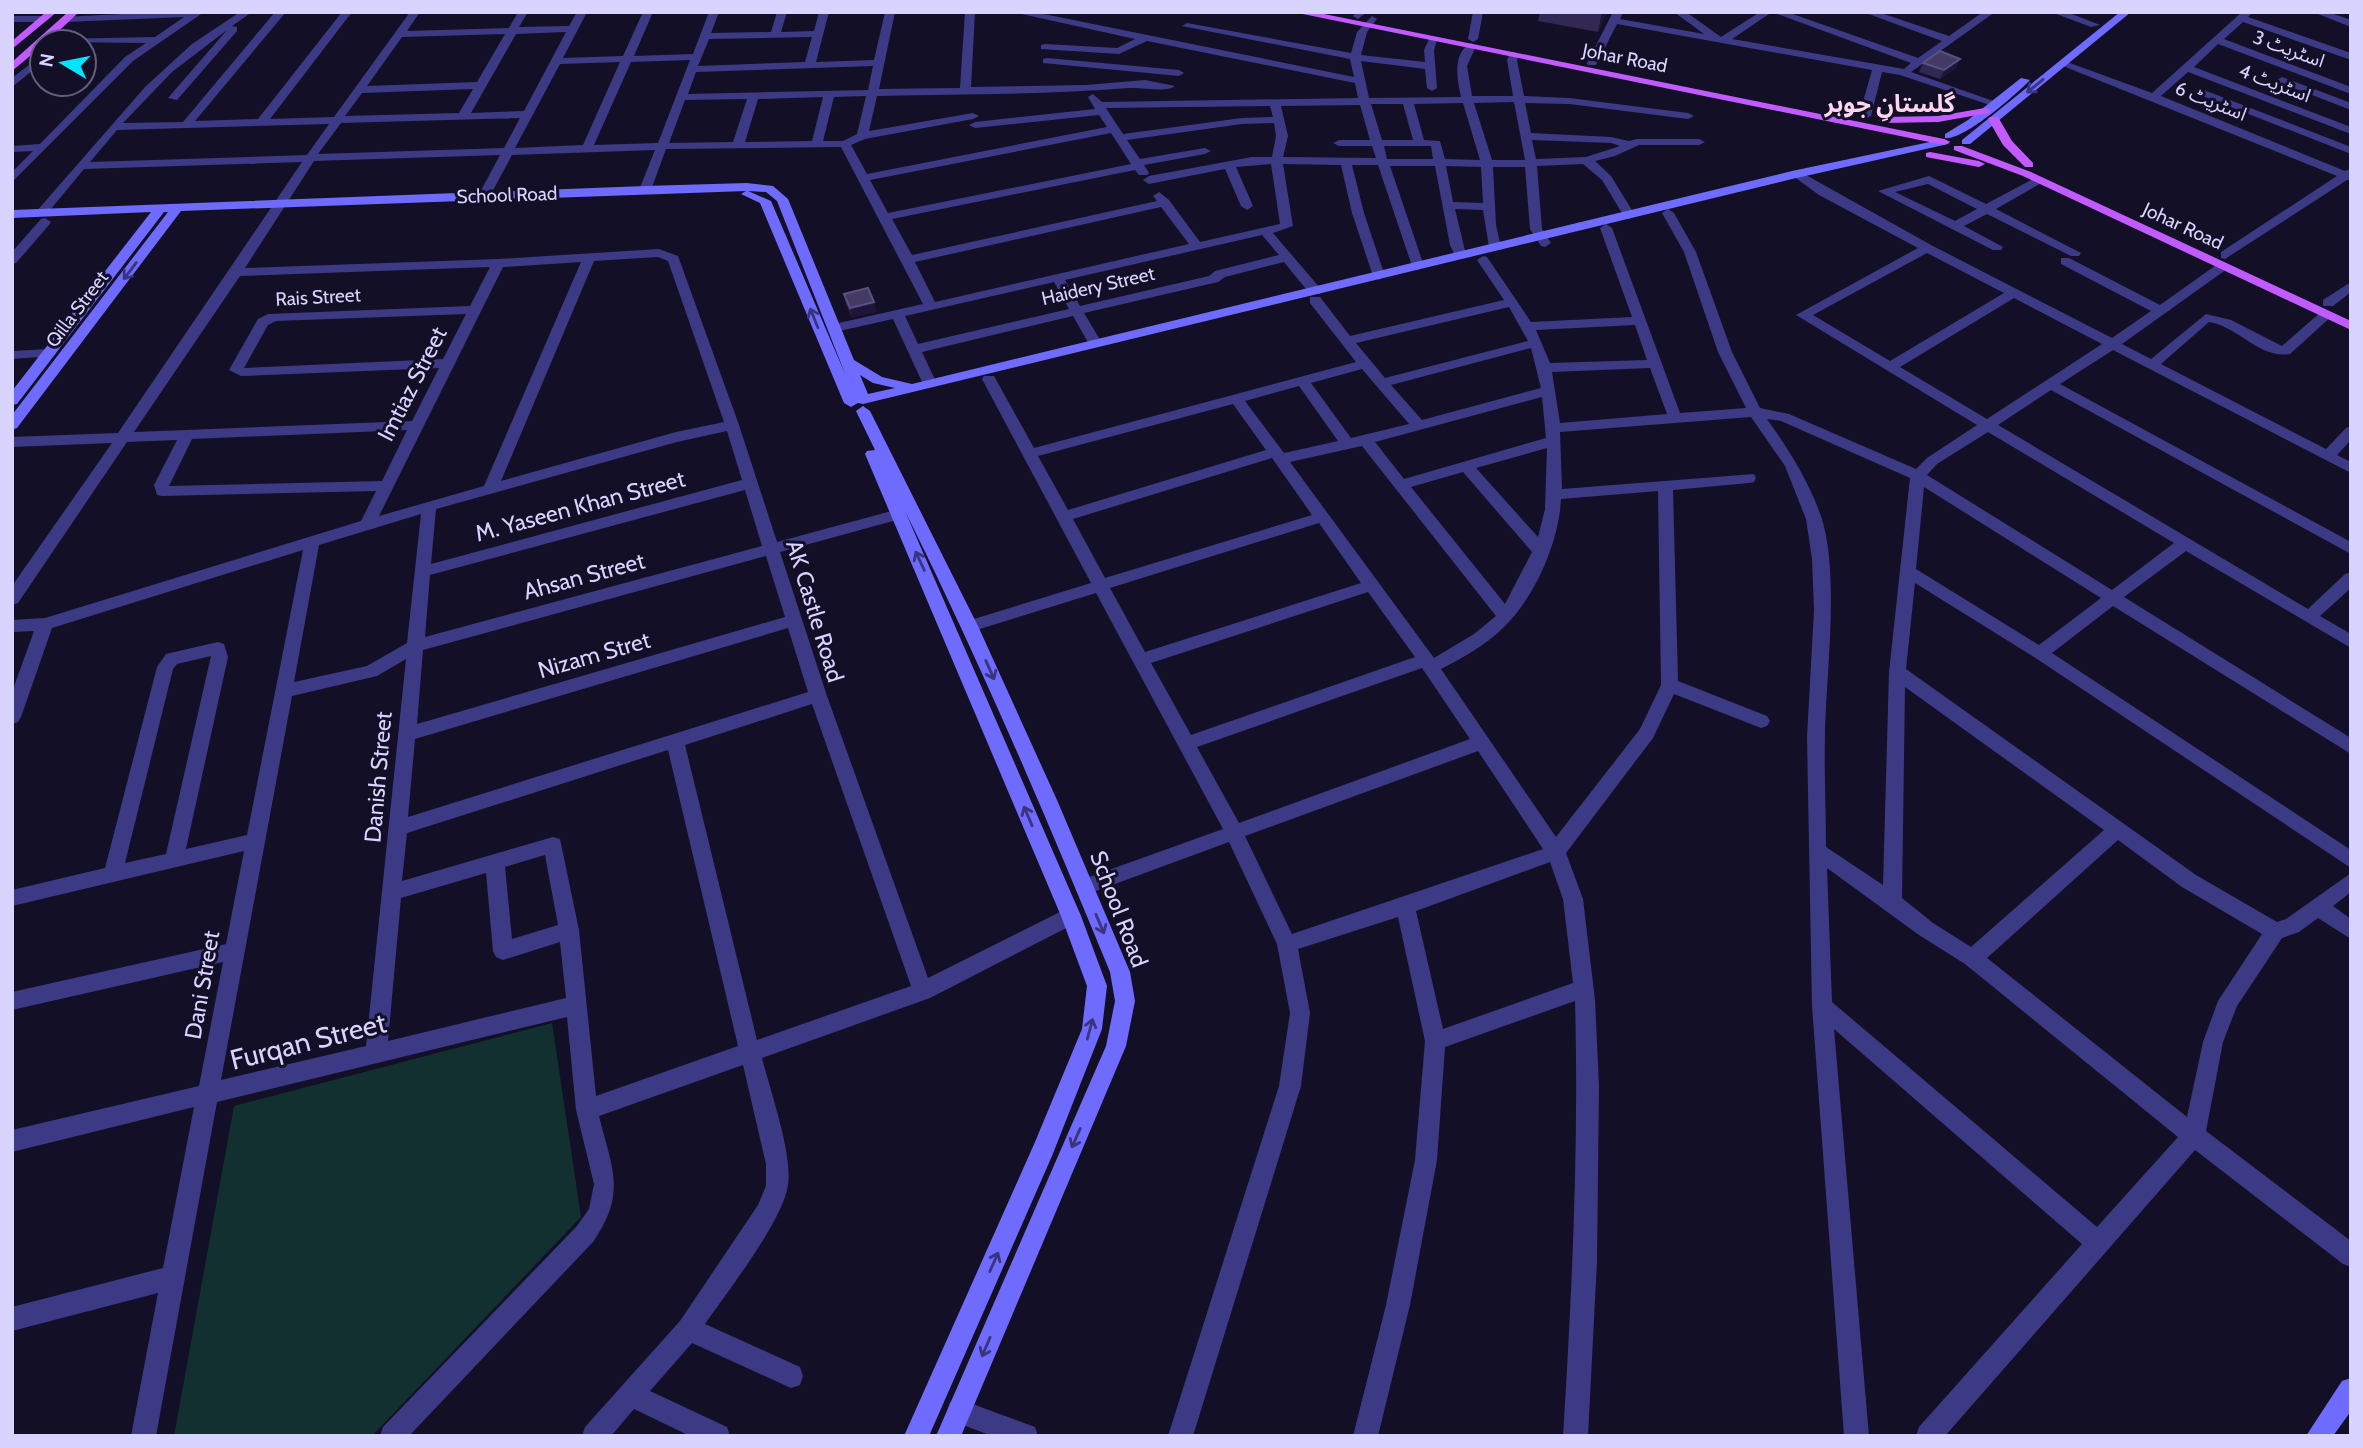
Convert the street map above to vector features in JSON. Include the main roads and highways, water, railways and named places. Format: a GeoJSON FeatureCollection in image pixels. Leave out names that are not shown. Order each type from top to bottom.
{"type":"FeatureCollection","features":[{"type":"Feature","properties":{"kind":"main road","name":"Johar Road"},"geometry":{"type":"LineString","coordinates":[[1298,12],[1365,18],[1434,39],[1591,63],[1884,120],[2028,170],[2327,309],[2351,326]]}},
{"type":"Feature","properties":{"kind":"main road","name":"Johar Road"},"geometry":{"type":"LineString","coordinates":[[1337,12],[1514,55],[1955,143]]}},
{"type":"Feature","properties":{"kind":"main road"},"geometry":{"type":"LineString","coordinates":[[12,46],[48,16]]}},
{"type":"Feature","properties":{"kind":"main road"},"geometry":{"type":"LineString","coordinates":[[12,68],[70,16]]}},
{"type":"Feature","properties":{"kind":"main road"},"geometry":{"type":"LineString","coordinates":[[1884,120],[1938,119],[1991,111],[2007,143],[2028,170]]}},
{"type":"Feature","properties":{"kind":"main road"},"geometry":{"type":"LineString","coordinates":[[1930,155],[2028,170]]}},
{"type":"Feature","properties":{"kind":"main road","name":"Johar Road"},"geometry":{"type":"LineString","coordinates":[[2028,170],[2039,180],[2224,260]]}},
{"type":"Feature","properties":{"kind":"main road","name":"Johar Road"},"geometry":{"type":"LineString","coordinates":[[2327,309],[2351,314]]}},
{"type":"Feature","properties":{"kind":"district","name":"گلستانِ جوہر"},"geometry":{"type":"Point","coordinates":[1890,103]}}]}
